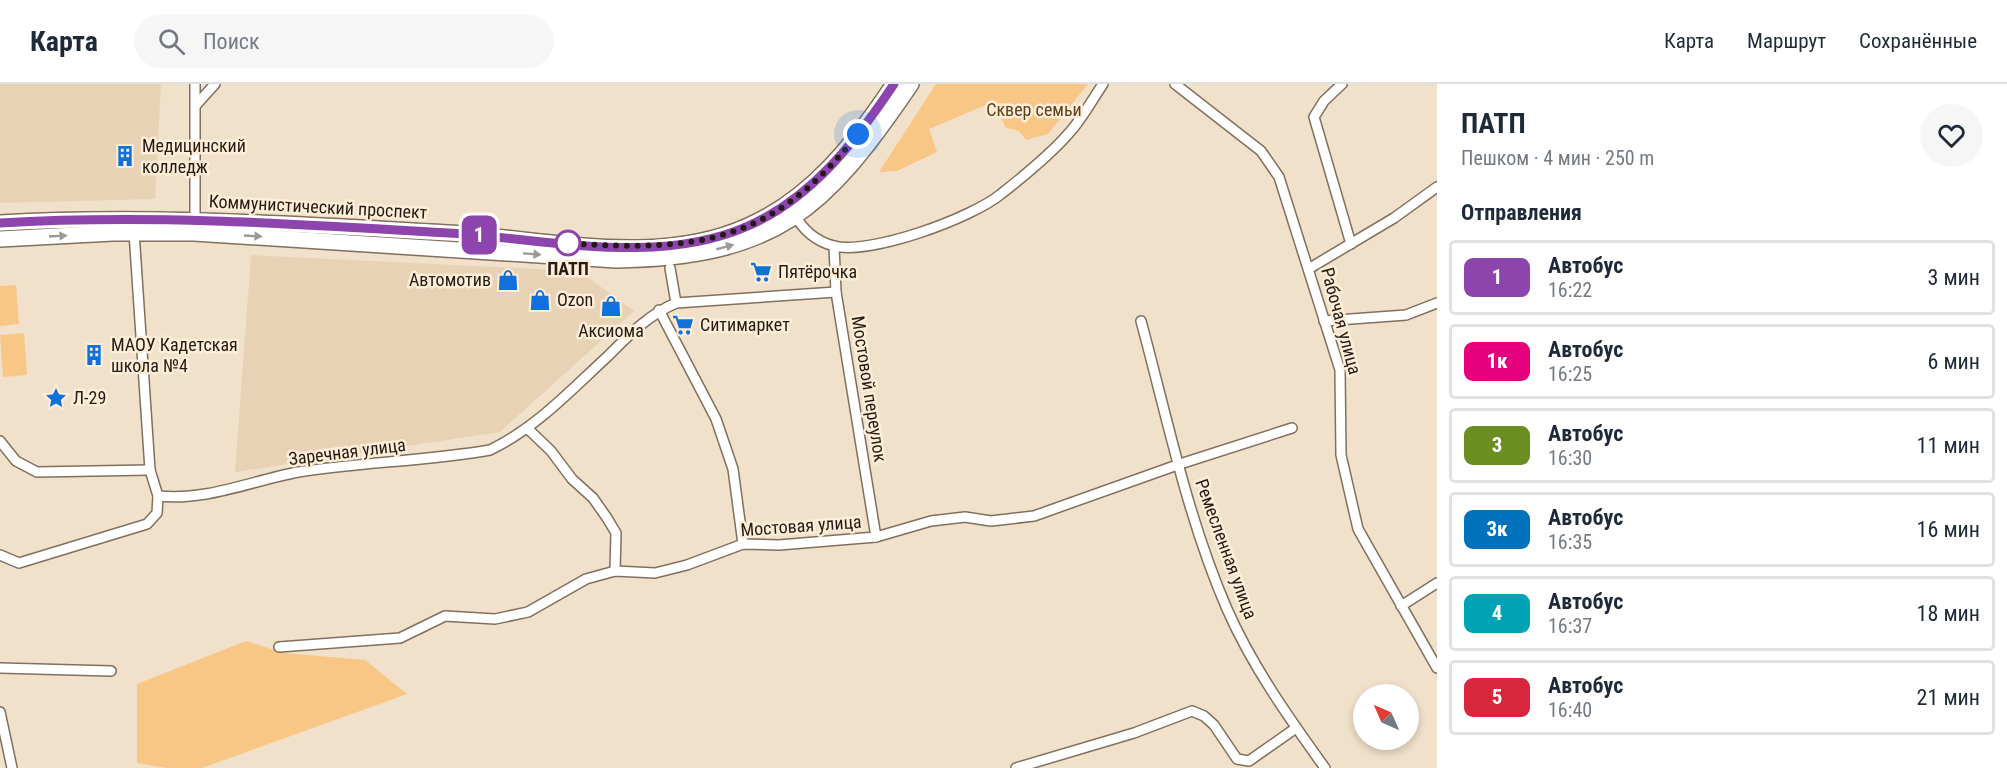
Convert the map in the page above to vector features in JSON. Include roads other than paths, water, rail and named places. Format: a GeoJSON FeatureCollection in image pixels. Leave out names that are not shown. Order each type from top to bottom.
{"type":"FeatureCollection","features":[{"type":"Feature","properties":{"kind":"main road","name":"Коммунистический проспект"},"geometry":{"type":"LineString","coordinates":[[0,238],[134,232],[223,234],[616,260],[658,259],[726,247],[758,237],[792,211],[846,148],[894,84]]}},
{"type":"Feature","properties":{"kind":"main road","name":"Коммунистический проспект"},"geometry":{"type":"LineString","coordinates":[[0,224],[195,220],[450,233],[629,247],[670,246],[719,236],[792,211],[824,196],[846,171],[911,84]]}},
{"type":"Feature","properties":{"kind":"street"},"geometry":{"type":"LineString","coordinates":[[195,84],[195,220]]}},
{"type":"Feature","properties":{"kind":"street"},"geometry":{"type":"LineString","coordinates":[[196,105],[215,84]]}},
{"type":"Feature","properties":{"kind":"street"},"geometry":{"type":"LineString","coordinates":[[792,211],[807,233],[834,246],[862,247],[918,233],[991,202],[1070,133],[1103,84]]}},
{"type":"Feature","properties":{"kind":"street","name":"Рабочая улица"},"geometry":{"type":"LineString","coordinates":[[1175,84],[1261,151],[1279,177],[1310,268],[1340,370],[1341,455],[1358,529],[1437,668]]}},
{"type":"Feature","properties":{"kind":"street"},"geometry":{"type":"LineString","coordinates":[[1342,84],[1324,101],[1314,117],[1351,244]]}},
{"type":"Feature","properties":{"kind":"street"},"geometry":{"type":"LineString","coordinates":[[1310,268],[1394,218],[1437,187]]}},
{"type":"Feature","properties":{"kind":"street"},"geometry":{"type":"LineString","coordinates":[[0,555],[19,563],[147,524],[157,513],[158,496],[150,470],[134,232]]}},
{"type":"Feature","properties":{"kind":"street","name":"Мостовой переулок"},"geometry":{"type":"LineString","coordinates":[[834,246],[836,292],[876,537]]}},
{"type":"Feature","properties":{"kind":"street"},"geometry":{"type":"LineString","coordinates":[[670,268],[676,303]]}},
{"type":"Feature","properties":{"kind":"street","name":"Заречная улица"},"geometry":{"type":"LineString","coordinates":[[158,496],[185,497],[229,490],[297,473],[490,450],[512,440],[527,428],[659,310],[676,303],[836,292]]}},
{"type":"Feature","properties":{"kind":"street"},"geometry":{"type":"LineString","coordinates":[[1324,321],[1406,315],[1437,303]]}},
{"type":"Feature","properties":{"kind":"street"},"geometry":{"type":"LineString","coordinates":[[659,310],[716,419],[733,469],[743,544]]}},
{"type":"Feature","properties":{"kind":"street","name":"Ремесленная улица"},"geometry":{"type":"LineString","coordinates":[[1141,321],[1193,516],[1227,608],[1246,647],[1296,728],[1325,768]]}},
{"type":"Feature","properties":{"kind":"street"},"geometry":{"type":"LineString","coordinates":[[527,428],[551,451],[572,479],[593,498],[607,518],[616,533],[615,571]]}},
{"type":"Feature","properties":{"kind":"street","name":"Мостовая улица"},"geometry":{"type":"LineString","coordinates":[[279,647],[400,638],[445,616],[495,619],[528,612],[586,579],[615,571],[655,573],[687,565],[743,544],[779,545],[876,537],[931,521],[965,517],[991,521],[1034,516],[1180,464],[1292,428]]}},
{"type":"Feature","properties":{"kind":"street"},"geometry":{"type":"LineString","coordinates":[[0,441],[16,460],[37,472],[150,470]]}},
{"type":"Feature","properties":{"kind":"street"},"geometry":{"type":"LineString","coordinates":[[1401,606],[1437,583]]}},
{"type":"Feature","properties":{"kind":"street"},"geometry":{"type":"LineString","coordinates":[[0,668],[111,671]]}},
{"type":"Feature","properties":{"kind":"street"},"geometry":{"type":"LineString","coordinates":[[1016,768],[1134,732],[1192,711],[1204,716],[1214,725],[1237,759],[1249,760],[1296,728]]}},
{"type":"Feature","properties":{"kind":"street"},"geometry":{"type":"LineString","coordinates":[[0,712],[12,768]]}},
{"type":"Feature","properties":{"kind":"place","name":"Медицинский колледж"},"geometry":{"type":"Point","coordinates":[125,156]}},
{"type":"Feature","properties":{"kind":"place","name":"ПАТП"},"geometry":{"type":"Point","coordinates":[568,243]}},
{"type":"Feature","properties":{"kind":"place","name":"Пятёрочка"},"geometry":{"type":"Point","coordinates":[761,272]}},
{"type":"Feature","properties":{"kind":"place","name":"Автомотив"},"geometry":{"type":"Point","coordinates":[508,280]}},
{"type":"Feature","properties":{"kind":"place","name":"Ozon"},"geometry":{"type":"Point","coordinates":[540,300]}},
{"type":"Feature","properties":{"kind":"place","name":"Аксиома"},"geometry":{"type":"Point","coordinates":[611,306]}},
{"type":"Feature","properties":{"kind":"place","name":"Ситимаркет"},"geometry":{"type":"Point","coordinates":[683,325]}},
{"type":"Feature","properties":{"kind":"place","name":"МАОУ Кадетская школа №4"},"geometry":{"type":"Point","coordinates":[94,355]}},
{"type":"Feature","properties":{"kind":"place","name":"Л-29"},"geometry":{"type":"Point","coordinates":[56,398]}},
{"type":"Feature","properties":{"kind":"park label","name":"Сквер семьи"},"geometry":{"type":"Point","coordinates":[1034,110]}}]}
